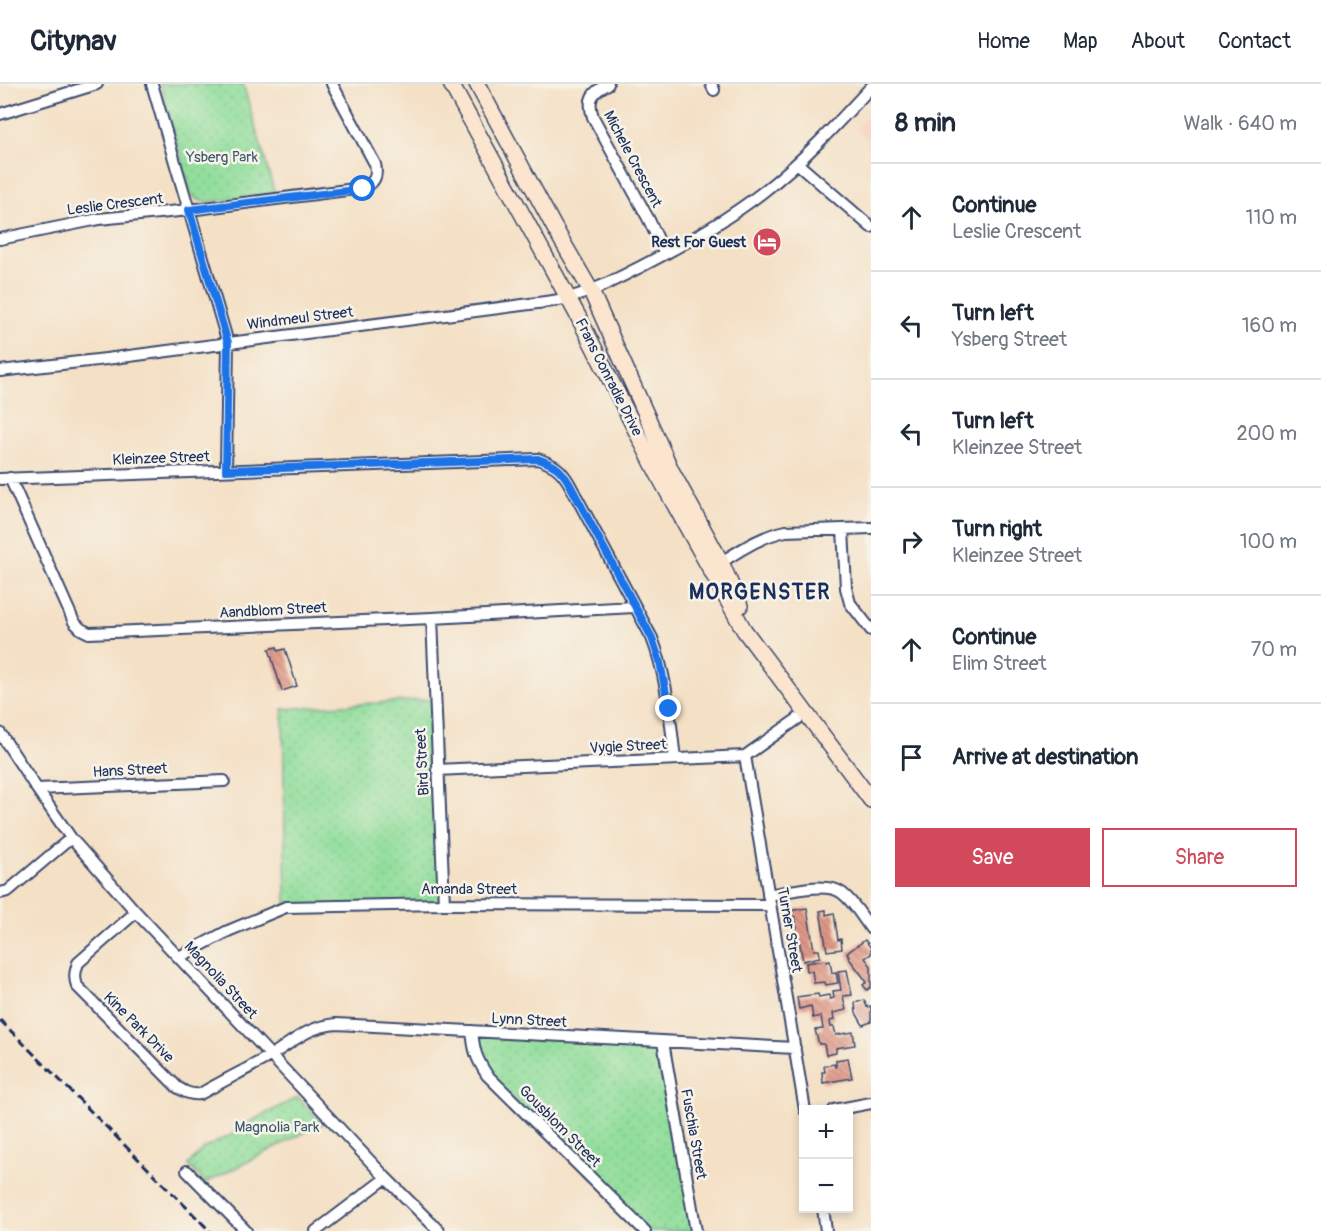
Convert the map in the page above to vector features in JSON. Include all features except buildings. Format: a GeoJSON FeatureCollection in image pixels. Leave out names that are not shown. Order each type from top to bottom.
{"type":"FeatureCollection","features":[{"type":"Feature","properties":{"kind":"street"},"geometry":{"type":"LineString","coordinates":[[0,114],[97,84]]}},
{"type":"Feature","properties":{"kind":"street"},"geometry":{"type":"LineString","coordinates":[[152,84],[228,343],[226,470]]}},
{"type":"Feature","properties":{"kind":"street","name":"Leslie Crescent"},"geometry":{"type":"LineString","coordinates":[[0,239],[99,219],[363,189],[374,182],[377,172],[375,165],[332,84]]}},
{"type":"Feature","properties":{"kind":"street","name":"Frans Conradie Drive"},"geometry":{"type":"LineString","coordinates":[[451,84],[568,299],[661,480],[715,566]]}},
{"type":"Feature","properties":{"kind":"street","name":"Frans Conradie Drive"},"geometry":{"type":"LineString","coordinates":[[477,84],[591,291],[744,630],[871,800]]}},
{"type":"Feature","properties":{"kind":"street","name":"Michele Crescent"},"geometry":{"type":"LineString","coordinates":[[608,84],[594,93],[590,107],[593,117],[665,254]]}},
{"type":"Feature","properties":{"kind":"street","name":"Windmeul Street"},"geometry":{"type":"LineString","coordinates":[[0,371],[568,299],[591,291],[665,254],[762,193],[797,163],[871,87]]}},
{"type":"Feature","properties":{"kind":"street"},"geometry":{"type":"LineString","coordinates":[[797,163],[871,227]]}},
{"type":"Feature","properties":{"kind":"street","name":"Kleinzee Street"},"geometry":{"type":"LineString","coordinates":[[5,478],[526,459],[544,461],[558,468],[569,483],[652,638],[657,650],[669,709],[675,759]]}},
{"type":"Feature","properties":{"kind":"street","name":"Aandblom Street"},"geometry":{"type":"LineString","coordinates":[[5,478],[74,622],[89,633],[634,607]]}},
{"type":"Feature","properties":{"kind":"street"},"geometry":{"type":"LineString","coordinates":[[715,566],[760,539],[775,533],[871,528]]}},
{"type":"Feature","properties":{"kind":"street"},"geometry":{"type":"LineString","coordinates":[[843,529],[846,588],[850,603],[871,630]]}},
{"type":"Feature","properties":{"kind":"street","name":"Bird Street"},"geometry":{"type":"LineString","coordinates":[[432,618],[444,904]]}},
{"type":"Feature","properties":{"kind":"street"},"geometry":{"type":"LineString","coordinates":[[745,756],[806,713]]}},
{"type":"Feature","properties":{"kind":"street","name":"Magnolia Street"},"geometry":{"type":"LineString","coordinates":[[0,733],[71,838],[136,912],[270,1056],[439,1231]]}},
{"type":"Feature","properties":{"kind":"street","name":"Vygie Street"},"geometry":{"type":"LineString","coordinates":[[437,770],[745,756]]}},
{"type":"Feature","properties":{"kind":"street","name":"Turner Street"},"geometry":{"type":"LineString","coordinates":[[745,756],[804,1105]]}},
{"type":"Feature","properties":{"kind":"street","name":"Hans Street"},"geometry":{"type":"LineString","coordinates":[[37,789],[224,781]]}},
{"type":"Feature","properties":{"kind":"street"},"geometry":{"type":"LineString","coordinates":[[0,893],[8,891],[71,838]]}},
{"type":"Feature","properties":{"kind":"street","name":"Amanda Street"},"geometry":{"type":"LineString","coordinates":[[179,957],[228,931],[286,907],[769,900],[822,887],[833,888],[840,892],[851,902],[871,929]]}},
{"type":"Feature","properties":{"kind":"street","name":"Kine Park Drive"},"geometry":{"type":"LineString","coordinates":[[136,912],[78,963],[75,971],[77,986],[177,1087],[193,1095],[200,1094],[270,1056]]}},
{"type":"Feature","properties":{"kind":"street","name":"Lynn Street"},"geometry":{"type":"LineString","coordinates":[[270,1056],[313,1029],[336,1024],[795,1048]]}},
{"type":"Feature","properties":{"kind":"street","name":"Gousblom Street"},"geometry":{"type":"LineString","coordinates":[[472,1031],[474,1052],[487,1075],[645,1231]]}},
{"type":"Feature","properties":{"kind":"street","name":"Fuschia Street"},"geometry":{"type":"LineString","coordinates":[[663,1042],[696,1231]]}},
{"type":"Feature","properties":{"kind":"street"},"geometry":{"type":"LineString","coordinates":[[853,1106],[871,1103]]}},
{"type":"Feature","properties":{"kind":"street"},"geometry":{"type":"LineString","coordinates":[[186,1171],[246,1231]]}},
{"type":"Feature","properties":{"kind":"street"},"geometry":{"type":"LineString","coordinates":[[316,1231],[386,1178]]}},
{"type":"Feature","properties":{"kind":"street"},"geometry":{"type":"LineString","coordinates":[[824,1213],[826,1231]]}},
{"type":"Feature","properties":{"kind":"shaded area"},"geometry":{"type":"Polygon","coordinates":[[[871,112],[871,143],[856,130],[871,112]]]}},
{"type":"Feature","properties":{"kind":"green space","name":"Ysberg Park"},"geometry":{"type":"Polygon","coordinates":[[[160,84],[243,84],[275,194],[209,202],[193,196],[160,84]]]}},
{"type":"Feature","properties":{"kind":"green space"},"geometry":{"type":"Polygon","coordinates":[[[435,699],[444,904],[286,907],[283,709],[435,699]]]}},
{"type":"Feature","properties":{"kind":"green space"},"geometry":{"type":"Polygon","coordinates":[[[475,1031],[663,1042],[696,1231],[648,1231],[486,1073],[475,1031]]]}},
{"type":"Feature","properties":{"kind":"green space","name":"Magnolia Park"},"geometry":{"type":"Polygon","coordinates":[[[298,1097],[323,1123],[206,1183],[188,1165],[204,1148],[237,1132],[239,1124],[244,1125],[298,1097]]]}},
{"type":"Feature","properties":{"kind":"railway"},"geometry":{"type":"LineString","coordinates":[[0,1020],[210,1231]]}},
{"type":"Feature","properties":{"kind":"place","name":"Rest For Guest"},"geometry":{"type":"Point","coordinates":[767,242]}},
{"type":"Feature","properties":{"kind":"district","name":"MORGENSTER"},"geometry":{"type":"Point","coordinates":[760,592]}},
{"type":"Feature","properties":{"kind":"route"},"geometry":{"type":"LineString","coordinates":[[363,189],[189,210],[228,343],[226,470],[538,459],[551,464],[558,468],[569,483],[652,638],[660,662],[669,709]]}}]}
